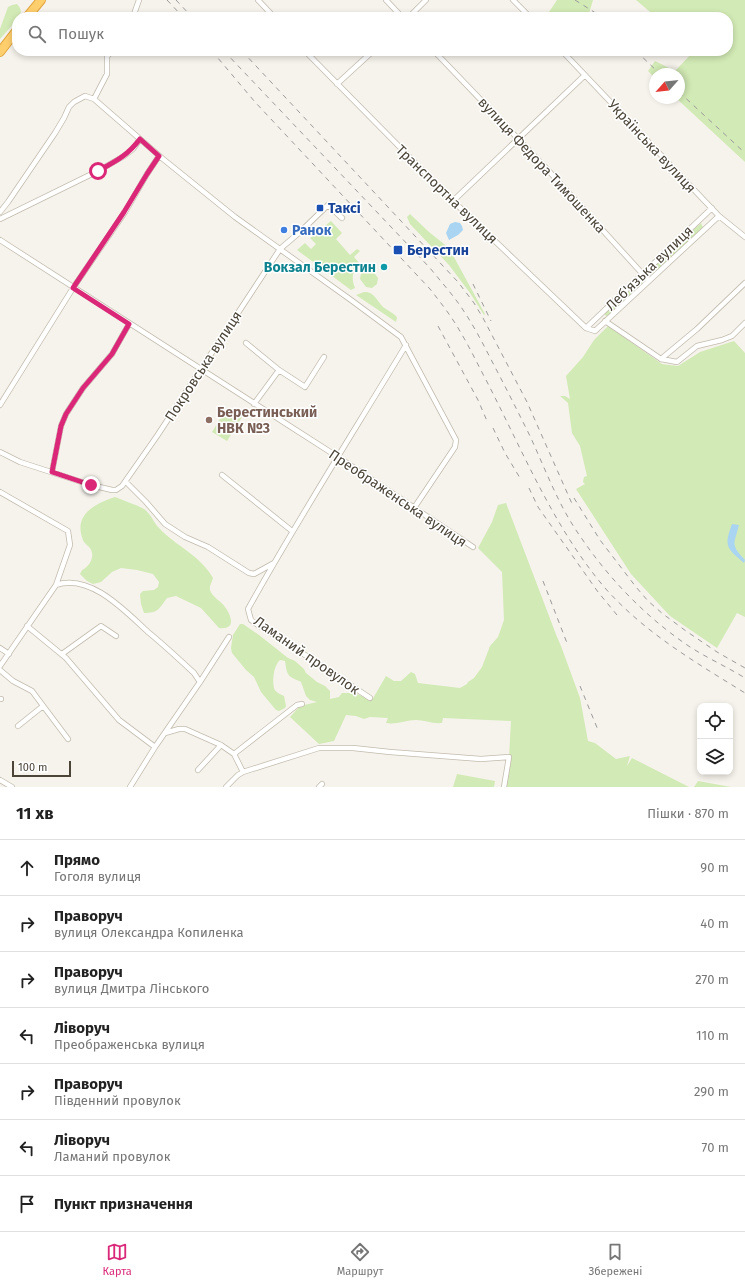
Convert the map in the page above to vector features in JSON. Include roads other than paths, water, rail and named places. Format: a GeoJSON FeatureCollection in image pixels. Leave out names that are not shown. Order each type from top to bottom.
{"type":"FeatureCollection","features":[{"type":"Feature","properties":{"kind":"highway"},"geometry":{"type":"LineString","coordinates":[[31,12],[41,0]]}},
{"type":"Feature","properties":{"kind":"highway"},"geometry":{"type":"LineString","coordinates":[[0,52],[12,36]]}},
{"type":"Feature","properties":{"kind":"street"},"geometry":{"type":"LineString","coordinates":[[134,12],[138,0]]}},
{"type":"Feature","properties":{"kind":"street"},"geometry":{"type":"LineString","coordinates":[[258,0],[269,12]]}},
{"type":"Feature","properties":{"kind":"street"},"geometry":{"type":"LineString","coordinates":[[386,0],[397,12]]}},
{"type":"Feature","properties":{"kind":"street"},"geometry":{"type":"LineString","coordinates":[[414,12],[426,0]]}},
{"type":"Feature","properties":{"kind":"street"},"geometry":{"type":"LineString","coordinates":[[513,0],[525,12]]}},
{"type":"Feature","properties":{"kind":"street"},"geometry":{"type":"LineString","coordinates":[[94,99],[107,74],[108,56]]}},
{"type":"Feature","properties":{"kind":"street","name":"Транспортна вулиця"},"geometry":{"type":"LineString","coordinates":[[310,56],[453,201],[586,328],[595,331]]}},
{"type":"Feature","properties":{"kind":"street"},"geometry":{"type":"LineString","coordinates":[[337,84],[368,56]]}},
{"type":"Feature","properties":{"kind":"street","name":"вулиця Федора Тимошенка"},"geometry":{"type":"LineString","coordinates":[[439,56],[518,138],[649,281]]}},
{"type":"Feature","properties":{"kind":"street","name":"Українська вулиця"},"geometry":{"type":"LineString","coordinates":[[567,56],[719,216],[745,237]]}},
{"type":"Feature","properties":{"kind":"street"},"geometry":{"type":"LineString","coordinates":[[453,201],[585,75]]}},
{"type":"Feature","properties":{"kind":"street"},"geometry":{"type":"LineString","coordinates":[[0,212],[55,133],[69,107],[74,102],[85,96],[94,99],[159,156],[235,217],[401,337],[456,440],[455,447],[414,508]]}},
{"type":"Feature","properties":{"kind":"street"},"geometry":{"type":"LineString","coordinates":[[0,219],[98,171],[124,156],[133,149],[140,139]]}},
{"type":"Feature","properties":{"kind":"street"},"geometry":{"type":"LineString","coordinates":[[0,405],[73,288],[124,212],[159,156]]}},
{"type":"Feature","properties":{"kind":"street","name":"Покровська вулиця"},"geometry":{"type":"LineString","coordinates":[[126,482],[280,249],[328,206],[342,218]]}},
{"type":"Feature","properties":{"kind":"street","name":"Леб'язька вулиця"},"geometry":{"type":"LineString","coordinates":[[586,328],[712,208]]}},
{"type":"Feature","properties":{"kind":"street","name":"Леб'язька вулиця"},"geometry":{"type":"LineString","coordinates":[[595,331],[719,216]]}},
{"type":"Feature","properties":{"kind":"street","name":"Преображенська вулиця"},"geometry":{"type":"LineString","coordinates":[[0,240],[200,370],[338,457],[473,547]]}},
{"type":"Feature","properties":{"kind":"street"},"geometry":{"type":"LineString","coordinates":[[661,359],[697,329],[745,283]]}},
{"type":"Feature","properties":{"kind":"street"},"geometry":{"type":"LineString","coordinates":[[605,321],[661,359],[677,362],[697,346],[732,336],[745,324]]}},
{"type":"Feature","properties":{"kind":"street"},"geometry":{"type":"LineString","coordinates":[[52,472],[61,426],[66,414],[83,388],[112,354],[129,324]]}},
{"type":"Feature","properties":{"kind":"street"},"geometry":{"type":"LineString","coordinates":[[246,343],[279,370],[305,387],[324,357]]}},
{"type":"Feature","properties":{"kind":"street"},"geometry":{"type":"LineString","coordinates":[[0,452],[20,462],[91,485],[112,490],[119,488],[126,482],[165,524],[185,537],[208,547],[248,573],[254,574],[274,563],[406,345]]}},
{"type":"Feature","properties":{"kind":"street"},"geometry":{"type":"LineString","coordinates":[[254,404],[279,370]]}},
{"type":"Feature","properties":{"kind":"street"},"geometry":{"type":"LineString","coordinates":[[222,475],[292,531]]}},
{"type":"Feature","properties":{"kind":"street"},"geometry":{"type":"LineString","coordinates":[[0,492],[68,531],[70,545],[56,585],[0,666]]}},
{"type":"Feature","properties":{"kind":"street","name":"Ламаний провулок"},"geometry":{"type":"LineString","coordinates":[[274,563],[248,608],[251,620],[370,698]]}},
{"type":"Feature","properties":{"kind":"street"},"geometry":{"type":"LineString","coordinates":[[56,585],[62,583],[81,585],[92,588],[112,600],[194,673],[200,682]]}},
{"type":"Feature","properties":{"kind":"street"},"geometry":{"type":"LineString","coordinates":[[27,626],[62,654],[119,720],[155,747]]}},
{"type":"Feature","properties":{"kind":"street"},"geometry":{"type":"LineString","coordinates":[[62,654],[101,626],[116,636]]}},
{"type":"Feature","properties":{"kind":"street"},"geometry":{"type":"LineString","coordinates":[[130,787],[229,636]]}},
{"type":"Feature","properties":{"kind":"street"},"geometry":{"type":"LineString","coordinates":[[0,648],[9,654]]}},
{"type":"Feature","properties":{"kind":"street"},"geometry":{"type":"LineString","coordinates":[[0,670],[13,681],[32,691],[68,739]]}},
{"type":"Feature","properties":{"kind":"street"},"geometry":{"type":"LineString","coordinates":[[234,754],[297,705],[302,704]]}},
{"type":"Feature","properties":{"kind":"street"},"geometry":{"type":"LineString","coordinates":[[18,726],[43,706]]}},
{"type":"Feature","properties":{"kind":"street"},"geometry":{"type":"LineString","coordinates":[[164,733],[179,729],[185,730],[221,745],[234,754],[243,772]]}},
{"type":"Feature","properties":{"kind":"street"},"geometry":{"type":"LineString","coordinates":[[198,770],[221,745]]}},
{"type":"Feature","properties":{"kind":"street"},"geometry":{"type":"LineString","coordinates":[[226,787],[243,772],[319,748],[353,748],[482,760],[509,757],[504,787]]}},
{"type":"Feature","properties":{"kind":"street"},"geometry":{"type":"LineString","coordinates":[[0,780],[12,787]]}},
{"type":"Feature","properties":{"kind":"water"},"geometry":{"type":"Polygon","coordinates":[[[455,222],[460,223],[463,230],[449,240],[446,233],[450,224],[455,222]]]}},
{"type":"Feature","properties":{"kind":"water"},"geometry":{"type":"Polygon","coordinates":[[[732,524],[739,525],[734,544],[737,551],[745,560],[744,563],[733,554],[728,546],[728,537],[732,524]]]}},
{"type":"Feature","properties":{"kind":"railway"},"geometry":{"type":"LineString","coordinates":[[167,0],[178,12]]}},
{"type":"Feature","properties":{"kind":"railway"},"geometry":{"type":"LineString","coordinates":[[176,0],[187,12]]}},
{"type":"Feature","properties":{"kind":"railway"},"geometry":{"type":"LineString","coordinates":[[575,0],[594,12]]}},
{"type":"Feature","properties":{"kind":"railway"},"geometry":{"type":"LineString","coordinates":[[216,56],[255,102],[430,289],[446,310],[458,327],[499,405],[539,487],[586,564],[605,588],[637,619],[671,646],[745,693]]}},
{"type":"Feature","properties":{"kind":"railway"},"geometry":{"type":"LineString","coordinates":[[229,56],[430,268],[457,301],[477,334],[504,385],[529,434],[565,512],[590,551],[613,579],[652,618],[680,640],[745,678]]}},
{"type":"Feature","properties":{"kind":"railway"},"geometry":{"type":"LineString","coordinates":[[247,56],[458,282],[474,303],[527,402],[573,506]]}},
{"type":"Feature","properties":{"kind":"railway"},"geometry":{"type":"LineString","coordinates":[[641,56],[654,68]]}},
{"type":"Feature","properties":{"kind":"railway"},"geometry":{"type":"LineString","coordinates":[[685,98],[745,153]]}},
{"type":"Feature","properties":{"kind":"railway"},"geometry":{"type":"LineString","coordinates":[[473,284],[491,321]]}},
{"type":"Feature","properties":{"kind":"railway"},"geometry":{"type":"LineString","coordinates":[[438,326],[478,400],[487,421]]}},
{"type":"Feature","properties":{"kind":"railway"},"geometry":{"type":"LineString","coordinates":[[493,428],[505,453],[520,478]]}},
{"type":"Feature","properties":{"kind":"railway"},"geometry":{"type":"LineString","coordinates":[[529,488],[538,507],[598,592],[617,615]]}},
{"type":"Feature","properties":{"kind":"railway"},"geometry":{"type":"LineString","coordinates":[[574,498],[600,540],[648,601],[686,631],[717,652],[745,668]]}},
{"type":"Feature","properties":{"kind":"railway"},"geometry":{"type":"LineString","coordinates":[[543,581],[567,643]]}},
{"type":"Feature","properties":{"kind":"railway"},"geometry":{"type":"LineString","coordinates":[[580,686],[598,730]]}},
{"type":"Feature","properties":{"kind":"place","name":"Таксі"},"geometry":{"type":"Point","coordinates":[320,208]}},
{"type":"Feature","properties":{"kind":"place","name":"Ранок"},"geometry":{"type":"Point","coordinates":[284,230]}},
{"type":"Feature","properties":{"kind":"place","name":"Берестин"},"geometry":{"type":"Point","coordinates":[398,250]}},
{"type":"Feature","properties":{"kind":"place","name":"Вокзал Берестин"},"geometry":{"type":"Point","coordinates":[384,267]}},
{"type":"Feature","properties":{"kind":"place","name":"Берестинський НВК №3"},"geometry":{"type":"Point","coordinates":[209,420]}}]}
